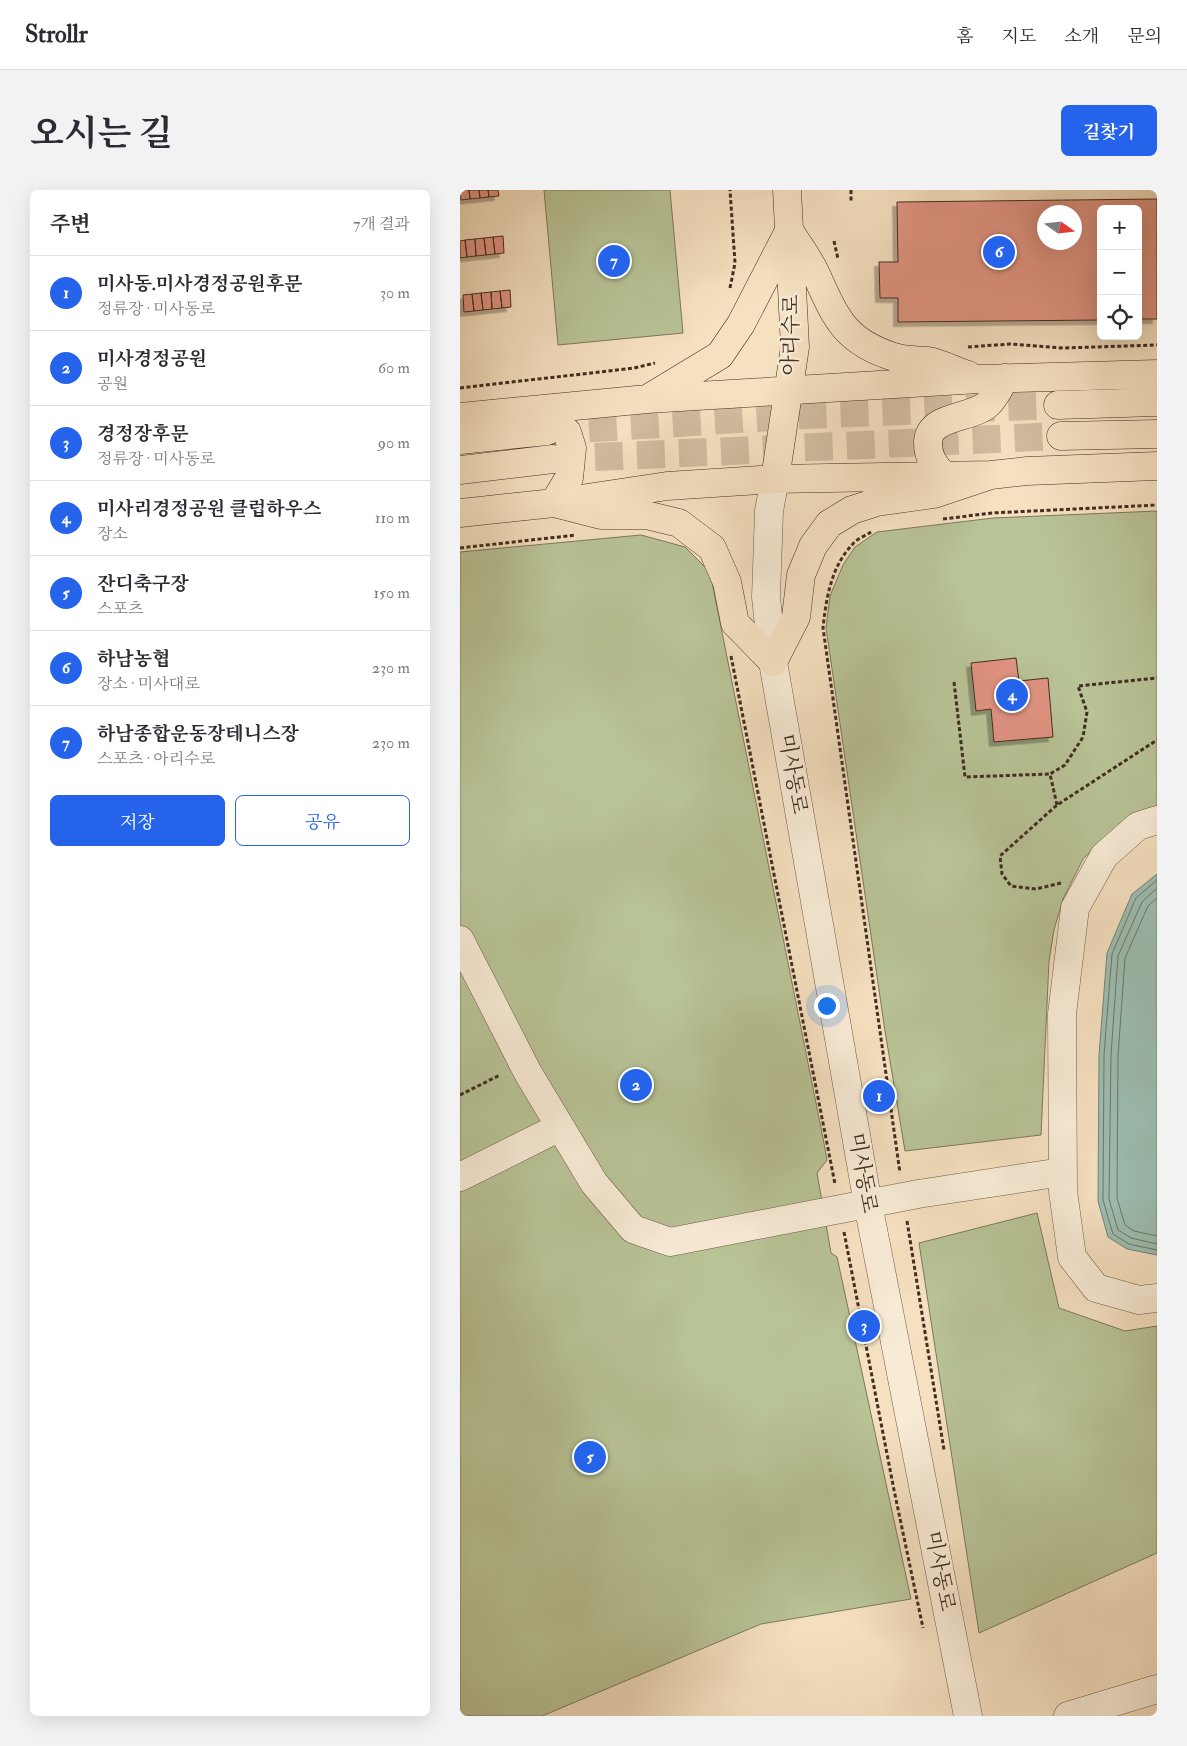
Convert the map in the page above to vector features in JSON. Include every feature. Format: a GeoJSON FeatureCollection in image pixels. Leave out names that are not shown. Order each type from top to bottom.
{"type":"FeatureCollection","features":[{"type":"Feature","properties":{"kind":"main road","name":"아리수로"},"geometry":{"type":"LineString","coordinates":[[775,479],[790,391],[795,347],[787,190]]}},
{"type":"Feature","properties":{"kind":"main road"},"geometry":{"type":"LineString","coordinates":[[789,230],[814,270],[826,300],[842,327],[857,340],[878,352],[896,358],[930,362],[978,379]]}},
{"type":"Feature","properties":{"kind":"main road"},"geometry":{"type":"LineString","coordinates":[[647,399],[720,354],[741,324],[789,230]]}},
{"type":"Feature","properties":{"kind":"main road"},"geometry":{"type":"LineString","coordinates":[[460,440],[647,399],[978,379],[1157,374]]}},
{"type":"Feature","properties":{"kind":"main road"},"geometry":{"type":"LineString","coordinates":[[944,476],[932,463],[928,452],[928,438],[934,428],[943,421],[966,415],[988,404],[1005,378]]}},
{"type":"Feature","properties":{"kind":"main road"},"geometry":{"type":"LineString","coordinates":[[1058,405],[1157,402]]}},
{"type":"Feature","properties":{"kind":"main road"},"geometry":{"type":"LineString","coordinates":[[460,417],[545,420],[567,432],[572,448],[569,478],[554,504]]}},
{"type":"Feature","properties":{"kind":"main road"},"geometry":{"type":"LineString","coordinates":[[1061,436],[1157,434]]}},
{"type":"Feature","properties":{"kind":"main road"},"geometry":{"type":"LineString","coordinates":[[460,470],[553,459]]}},
{"type":"Feature","properties":{"kind":"main road"},"geometry":{"type":"LineString","coordinates":[[460,513],[554,504],[668,486],[775,479],[991,475],[1027,471],[1157,466]]}},
{"type":"Feature","properties":{"kind":"main road"},"geometry":{"type":"LineString","coordinates":[[554,504],[600,515],[646,515],[679,523],[712,548],[727,582],[735,623],[773,662],[796,617],[800,575],[813,546],[829,524],[852,510],[878,502],[934,494],[991,475]]}},
{"type":"Feature","properties":{"kind":"street","name":"미사동로"},"geometry":{"type":"LineString","coordinates":[[775,479],[769,511],[766,597],[773,662],[868,1204],[968,1716]]}},
{"type":"Feature","properties":{"kind":"street"},"geometry":{"type":"LineString","coordinates":[[1157,820],[1138,826],[1104,856],[1075,908],[1062,1014],[1062,1191],[1072,1257],[1096,1288],[1138,1300],[1157,1298]]}},
{"type":"Feature","properties":{"kind":"street"},"geometry":{"type":"LineString","coordinates":[[460,940],[528,1073],[560,1127],[594,1183],[633,1230],[670,1242],[868,1204],[1062,1172]]}},
{"type":"Feature","properties":{"kind":"street"},"geometry":{"type":"LineString","coordinates":[[460,1177],[560,1127]]}},
{"type":"Feature","properties":{"kind":"street"},"geometry":{"type":"LineString","coordinates":[[1068,1716],[1157,1689]]}},
{"type":"Feature","properties":{"kind":"path"},"geometry":{"type":"LineString","coordinates":[[728,295],[735,263],[730,190]]}},
{"type":"Feature","properties":{"kind":"path"},"geometry":{"type":"LineString","coordinates":[[851,190],[851,202]]}},
{"type":"Feature","properties":{"kind":"path"},"geometry":{"type":"LineString","coordinates":[[966,347],[1010,344],[1063,348],[1157,344]]}},
{"type":"Feature","properties":{"kind":"path"},"geometry":{"type":"LineString","coordinates":[[460,388],[634,368],[659,362]]}},
{"type":"Feature","properties":{"kind":"path"},"geometry":{"type":"LineString","coordinates":[[934,521],[992,513],[1157,505]]}},
{"type":"Feature","properties":{"kind":"path"},"geometry":{"type":"LineString","coordinates":[[877,528],[852,544],[838,565],[827,595],[823,628],[904,1198],[944,1452]]}},
{"type":"Feature","properties":{"kind":"path"},"geometry":{"type":"LineString","coordinates":[[460,548],[578,535]]}},
{"type":"Feature","properties":{"kind":"path"},"geometry":{"type":"LineString","coordinates":[[729,646],[894,1490],[923,1628]]}},
{"type":"Feature","properties":{"kind":"path"},"geometry":{"type":"LineString","coordinates":[[954,682],[965,777],[1050,774],[1065,765],[1083,737],[1087,712],[1078,686],[1157,678]]}},
{"type":"Feature","properties":{"kind":"path"},"geometry":{"type":"LineString","coordinates":[[1092,876],[1036,889],[1011,886],[1002,874],[1000,856],[1057,805],[1157,740]]}},
{"type":"Feature","properties":{"kind":"path"},"geometry":{"type":"LineString","coordinates":[[1050,774],[1057,805]]}},
{"type":"Feature","properties":{"kind":"path"},"geometry":{"type":"LineString","coordinates":[[460,1095],[504,1073]]}},
{"type":"Feature","properties":{"kind":"green space"},"geometry":{"type":"Polygon","coordinates":[[[544,190],[670,190],[683,333],[558,345],[544,190]]]}},
{"type":"Feature","properties":{"kind":"green space"},"geometry":{"type":"Polygon","coordinates":[[[1157,511],[1157,809],[1100,842],[1083,859],[1063,899],[1054,930],[1049,961],[1041,1135],[905,1151],[885,1031],[826,628],[830,596],[843,565],[855,547],[877,532],[993,518],[1157,511]]]}},
{"type":"Feature","properties":{"kind":"green space"},"geometry":{"type":"Polygon","coordinates":[[[641,535],[685,547],[710,572],[827,1160],[817,1173],[831,1253],[837,1257],[911,1599],[761,1624],[542,1716],[460,1716],[460,552],[641,535]]]}},
{"type":"Feature","properties":{"kind":"green space"},"geometry":{"type":"Polygon","coordinates":[[[1037,1213],[1059,1308],[1125,1331],[1157,1326],[1157,1553],[979,1633],[919,1243],[1037,1213]]]}},
{"type":"Feature","properties":{"kind":"water"},"geometry":{"type":"Polygon","coordinates":[[[1157,874],[1157,1255],[1127,1249],[1108,1237],[1098,1201],[1099,1055],[1107,953],[1132,894],[1157,874]]]}},
{"type":"Feature","properties":{"kind":"building"},"geometry":{"type":"Polygon","coordinates":[[[460,190],[469,190],[470,199],[461,200],[460,190]]]}},
{"type":"Feature","properties":{"kind":"building"},"geometry":{"type":"Polygon","coordinates":[[[469,190],[479,190],[480,198],[470,199],[469,190]]]}},
{"type":"Feature","properties":{"kind":"building"},"geometry":{"type":"Polygon","coordinates":[[[479,190],[488,190],[489,197],[480,198],[479,190]]]}},
{"type":"Feature","properties":{"kind":"building"},"geometry":{"type":"Polygon","coordinates":[[[488,190],[498,190],[499,196],[489,197],[488,190]]]}},
{"type":"Feature","properties":{"kind":"building"},"geometry":{"type":"Polygon","coordinates":[[[1157,199],[1157,319],[1142,319],[1142,205],[1097,205],[1097,320],[898,322],[898,298],[880,298],[879,262],[898,262],[897,202],[1157,199]]]}},
{"type":"Feature","properties":{"kind":"building"},"geometry":{"type":"Polygon","coordinates":[[[503,236],[504,253],[495,254],[493,237],[503,236]]]}},
{"type":"Feature","properties":{"kind":"building"},"geometry":{"type":"Polygon","coordinates":[[[493,237],[495,254],[486,255],[484,238],[493,237]]]}},
{"type":"Feature","properties":{"kind":"building"},"geometry":{"type":"Polygon","coordinates":[[[484,238],[486,255],[476,256],[475,239],[484,238]]]}},
{"type":"Feature","properties":{"kind":"building"},"geometry":{"type":"Polygon","coordinates":[[[475,239],[476,256],[467,257],[465,240],[475,239]]]}},
{"type":"Feature","properties":{"kind":"building"},"geometry":{"type":"Polygon","coordinates":[[[465,240],[467,257],[460,258],[460,241],[465,240]]]}},
{"type":"Feature","properties":{"kind":"building"},"geometry":{"type":"Polygon","coordinates":[[[510,290],[511,307],[502,308],[500,291],[510,290]]]}},
{"type":"Feature","properties":{"kind":"building"},"geometry":{"type":"Polygon","coordinates":[[[500,291],[502,308],[492,309],[491,292],[500,291]]]}},
{"type":"Feature","properties":{"kind":"building"},"geometry":{"type":"Polygon","coordinates":[[[491,292],[492,309],[483,310],[481,293],[491,292]]]}},
{"type":"Feature","properties":{"kind":"building"},"geometry":{"type":"Polygon","coordinates":[[[481,293],[483,310],[474,311],[472,294],[481,293]]]}},
{"type":"Feature","properties":{"kind":"building"},"geometry":{"type":"Polygon","coordinates":[[[472,294],[474,311],[464,312],[463,295],[472,294]]]}},
{"type":"Feature","properties":{"kind":"building"},"geometry":{"type":"Polygon","coordinates":[[[1016,658],[1019,681],[1048,678],[1053,737],[994,742],[991,709],[976,711],[971,663],[1016,658]]]}},
{"type":"Feature","properties":{"kind":"tunnel"},"geometry":{"type":"LineString","coordinates":[[547,431],[805,415],[1058,405]]}},
{"type":"Feature","properties":{"kind":"tunnel"},"geometry":{"type":"LineString","coordinates":[[553,459],[1061,436]]}},
{"type":"Feature","properties":{"kind":"place","name":"하남농협"},"geometry":{"type":"Point","coordinates":[999,252]}},
{"type":"Feature","properties":{"kind":"place","name":"하남종합운동장테니스장"},"geometry":{"type":"Point","coordinates":[614,261]}},
{"type":"Feature","properties":{"kind":"place","name":"미사리경정공원 클럽하우스"},"geometry":{"type":"Point","coordinates":[1012,695]}},
{"type":"Feature","properties":{"kind":"place","name":"미사경정공원"},"geometry":{"type":"Point","coordinates":[636,1085]}},
{"type":"Feature","properties":{"kind":"place","name":"미사동.미사경정공원후문"},"geometry":{"type":"Point","coordinates":[879,1096]}},
{"type":"Feature","properties":{"kind":"place","name":"경정장후문"},"geometry":{"type":"Point","coordinates":[864,1326]}},
{"type":"Feature","properties":{"kind":"place","name":"잔디축구장"},"geometry":{"type":"Point","coordinates":[590,1457]}}]}
